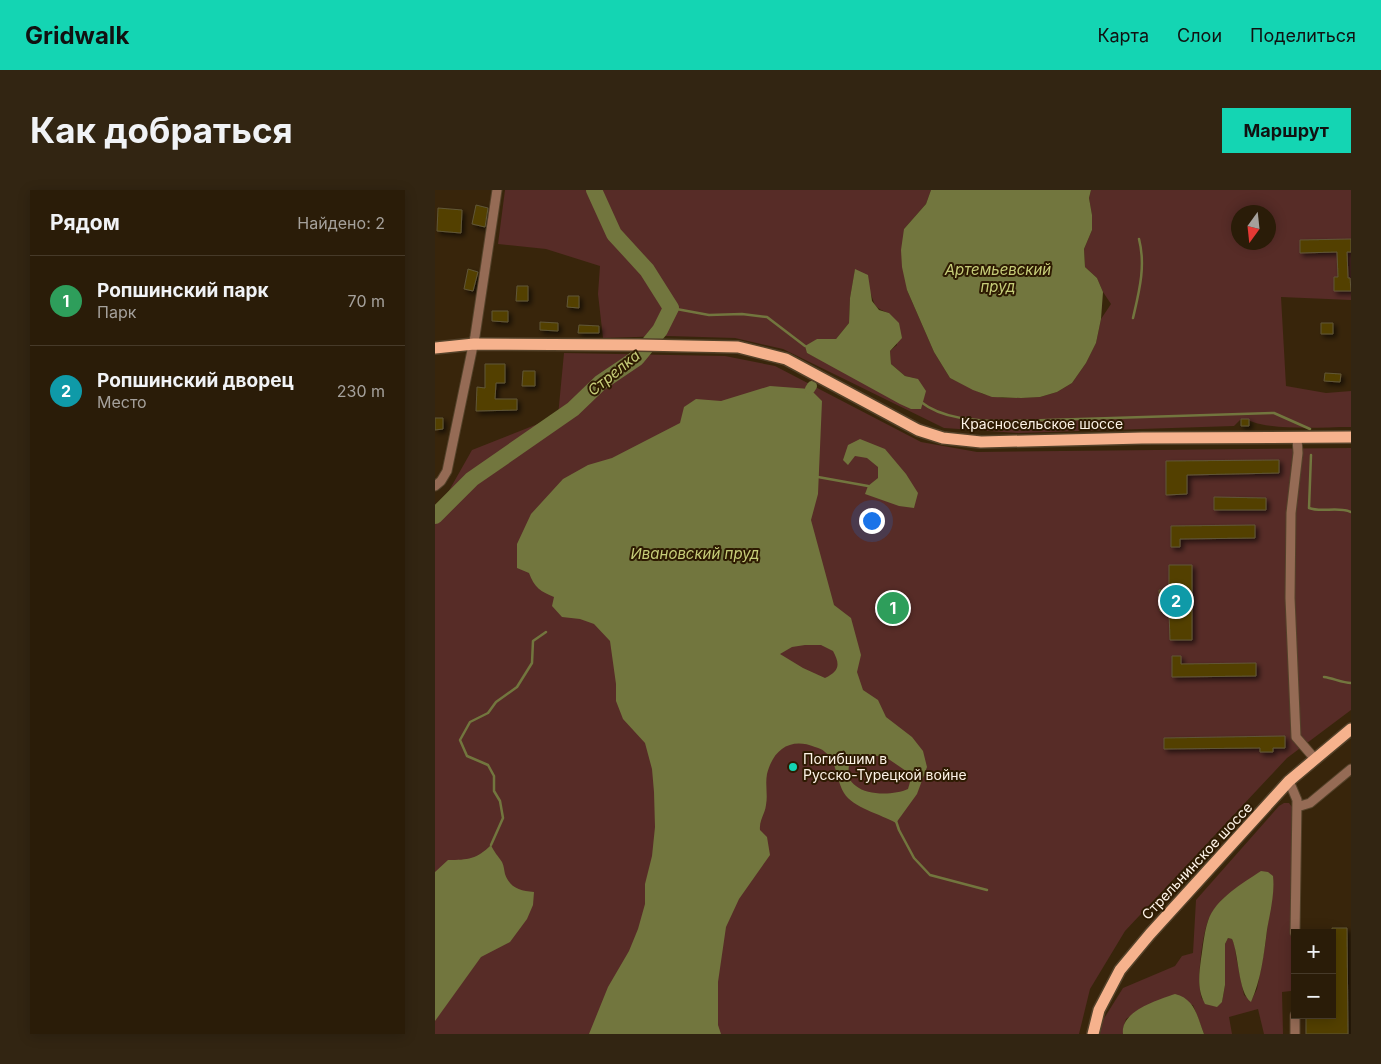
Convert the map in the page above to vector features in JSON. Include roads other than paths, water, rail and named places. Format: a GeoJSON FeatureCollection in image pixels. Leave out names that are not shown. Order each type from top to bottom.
{"type":"FeatureCollection","features":[{"type":"Feature","properties":{"kind":"main road","name":"Красносельское шоссе"},"geometry":{"type":"LineString","coordinates":[[435,348],[474,344],[663,345],[738,348],[786,359],[918,430],[943,438],[981,442],[1351,437]]}},
{"type":"Feature","properties":{"kind":"main road","name":"Стрельнинское шоссе"},"geometry":{"type":"LineString","coordinates":[[1093,1034],[1099,1010],[1120,970],[1150,934],[1289,781],[1351,729]]}},
{"type":"Feature","properties":{"kind":"street"},"geometry":{"type":"LineString","coordinates":[[435,486],[441,481],[447,471],[474,344],[497,190]]}},
{"type":"Feature","properties":{"kind":"street"},"geometry":{"type":"LineString","coordinates":[[1297,438],[1298,453],[1291,512],[1290,598],[1296,737],[1315,758]]}},
{"type":"Feature","properties":{"kind":"street"},"geometry":{"type":"LineString","coordinates":[[1297,807],[1310,803],[1351,769]]}},
{"type":"Feature","properties":{"kind":"street"},"geometry":{"type":"LineString","coordinates":[[1289,781],[1297,800],[1295,929]]}},
{"type":"Feature","properties":{"kind":"street"},"geometry":{"type":"LineString","coordinates":[[1295,1019],[1295,1034]]}},
{"type":"Feature","properties":{"kind":"water","name":"Артемьевский пруд"},"geometry":{"type":"Polygon","coordinates":[[[931,190],[1091,190],[1089,198],[1092,230],[1084,249],[1085,267],[1097,278],[1103,292],[1101,319],[1096,343],[1086,363],[1072,383],[1057,392],[1040,397],[992,397],[950,378],[934,352],[907,290],[902,267],[901,250],[904,229],[926,204],[931,190]]]}},
{"type":"Feature","properties":{"kind":"water"},"geometry":{"type":"Polygon","coordinates":[[[855,269],[868,275],[872,301],[879,310],[889,313],[899,323],[902,338],[890,351],[891,364],[905,376],[918,379],[926,391],[921,409],[911,409],[900,404],[807,353],[805,346],[817,339],[836,339],[849,323],[850,298],[855,269]]]}},
{"type":"Feature","properties":{"kind":"water","name":"Ивановский пруд"},"geometry":{"type":"Polygon","coordinates":[[[770,386],[810,389],[822,401],[818,494],[811,520],[834,605],[851,618],[861,655],[857,672],[863,690],[878,700],[886,717],[912,737],[923,751],[927,767],[917,794],[896,823],[860,807],[848,798],[841,788],[832,760],[823,750],[806,744],[798,744],[790,745],[778,752],[767,774],[766,805],[760,826],[760,830],[767,837],[770,855],[739,899],[726,927],[718,982],[718,1025],[721,1034],[589,1034],[608,987],[629,951],[645,904],[645,884],[652,856],[655,827],[652,769],[645,743],[623,719],[616,701],[616,684],[610,641],[594,624],[580,619],[562,617],[552,606],[554,597],[539,588],[533,582],[529,573],[517,568],[517,544],[531,514],[563,479],[588,465],[612,458],[680,423],[684,407],[696,399],[721,401],[770,386]],[[821,645],[792,647],[780,654],[803,668],[825,678],[834,673],[837,667],[837,660],[833,651],[821,645]],[[867,754],[856,758],[849,764],[848,777],[855,785],[867,792],[882,794],[908,789],[910,782],[909,773],[887,758],[867,754]]]}},
{"type":"Feature","properties":{"kind":"water"},"geometry":{"type":"Polygon","coordinates":[[[860,439],[885,449],[906,474],[918,493],[914,508],[899,506],[865,494],[868,486],[878,478],[878,467],[867,458],[855,456],[848,465],[843,460],[848,445],[860,439]]]}},
{"type":"Feature","properties":{"kind":"water"},"geometry":{"type":"Polygon","coordinates":[[[491,845],[504,866],[505,874],[510,883],[520,890],[534,892],[533,905],[527,919],[510,942],[481,957],[435,1021],[435,872],[448,860],[472,858],[491,845]]]}},
{"type":"Feature","properties":{"kind":"water"},"geometry":{"type":"Polygon","coordinates":[[[1261,871],[1268,872],[1273,876],[1273,890],[1262,967],[1251,1002],[1241,982],[1232,939],[1228,938],[1225,944],[1225,985],[1222,1002],[1217,1007],[1205,1004],[1201,993],[1199,976],[1208,921],[1223,899],[1238,886],[1261,871]]]}},
{"type":"Feature","properties":{"kind":"water"},"geometry":{"type":"Polygon","coordinates":[[[1175,994],[1182,996],[1191,1004],[1204,1034],[1123,1034],[1127,1019],[1134,1013],[1150,1003],[1175,994]]]}},
{"type":"Feature","properties":{"kind":"waterway","name":"Стрелка"},"geometry":{"type":"LineString","coordinates":[[435,516],[472,479],[573,409],[600,383],[637,358],[660,330],[671,308],[647,270],[614,234],[594,190]]}},
{"type":"Feature","properties":{"kind":"waterway"},"geometry":{"type":"LineString","coordinates":[[1133,318],[1142,269],[1139,239]]}},
{"type":"Feature","properties":{"kind":"waterway"},"geometry":{"type":"LineString","coordinates":[[671,308],[709,315],[742,314],[767,317],[805,346]]}},
{"type":"Feature","properties":{"kind":"waterway"},"geometry":{"type":"LineString","coordinates":[[921,402],[929,408],[960,418],[1004,421]]}},
{"type":"Feature","properties":{"kind":"waterway"},"geometry":{"type":"LineString","coordinates":[[1014,421],[1274,413],[1310,429]]}},
{"type":"Feature","properties":{"kind":"waterway"},"geometry":{"type":"LineString","coordinates":[[1311,455],[1309,508],[1346,510],[1351,512]]}},
{"type":"Feature","properties":{"kind":"waterway"},"geometry":{"type":"LineString","coordinates":[[818,477],[868,486]]}},
{"type":"Feature","properties":{"kind":"waterway"},"geometry":{"type":"LineString","coordinates":[[491,845],[503,818],[500,801],[494,791],[494,776],[488,765],[467,756],[460,740],[470,722],[488,713],[496,702],[517,687],[532,663],[533,641],[546,632]]}},
{"type":"Feature","properties":{"kind":"waterway"},"geometry":{"type":"LineString","coordinates":[[1324,677],[1351,683]]}},
{"type":"Feature","properties":{"kind":"waterway"},"geometry":{"type":"LineString","coordinates":[[896,821],[914,858],[930,875],[987,890]]}},
{"type":"Feature","properties":{"kind":"place","name":"Ропшинский дворец"},"geometry":{"type":"Point","coordinates":[1176,601]}},
{"type":"Feature","properties":{"kind":"place","name":"Ропшинский парк"},"geometry":{"type":"Point","coordinates":[893,608]}},
{"type":"Feature","properties":{"kind":"place","name":"Погибшим в Русско-Турецкой войне"},"geometry":{"type":"Point","coordinates":[793,767]}}]}
